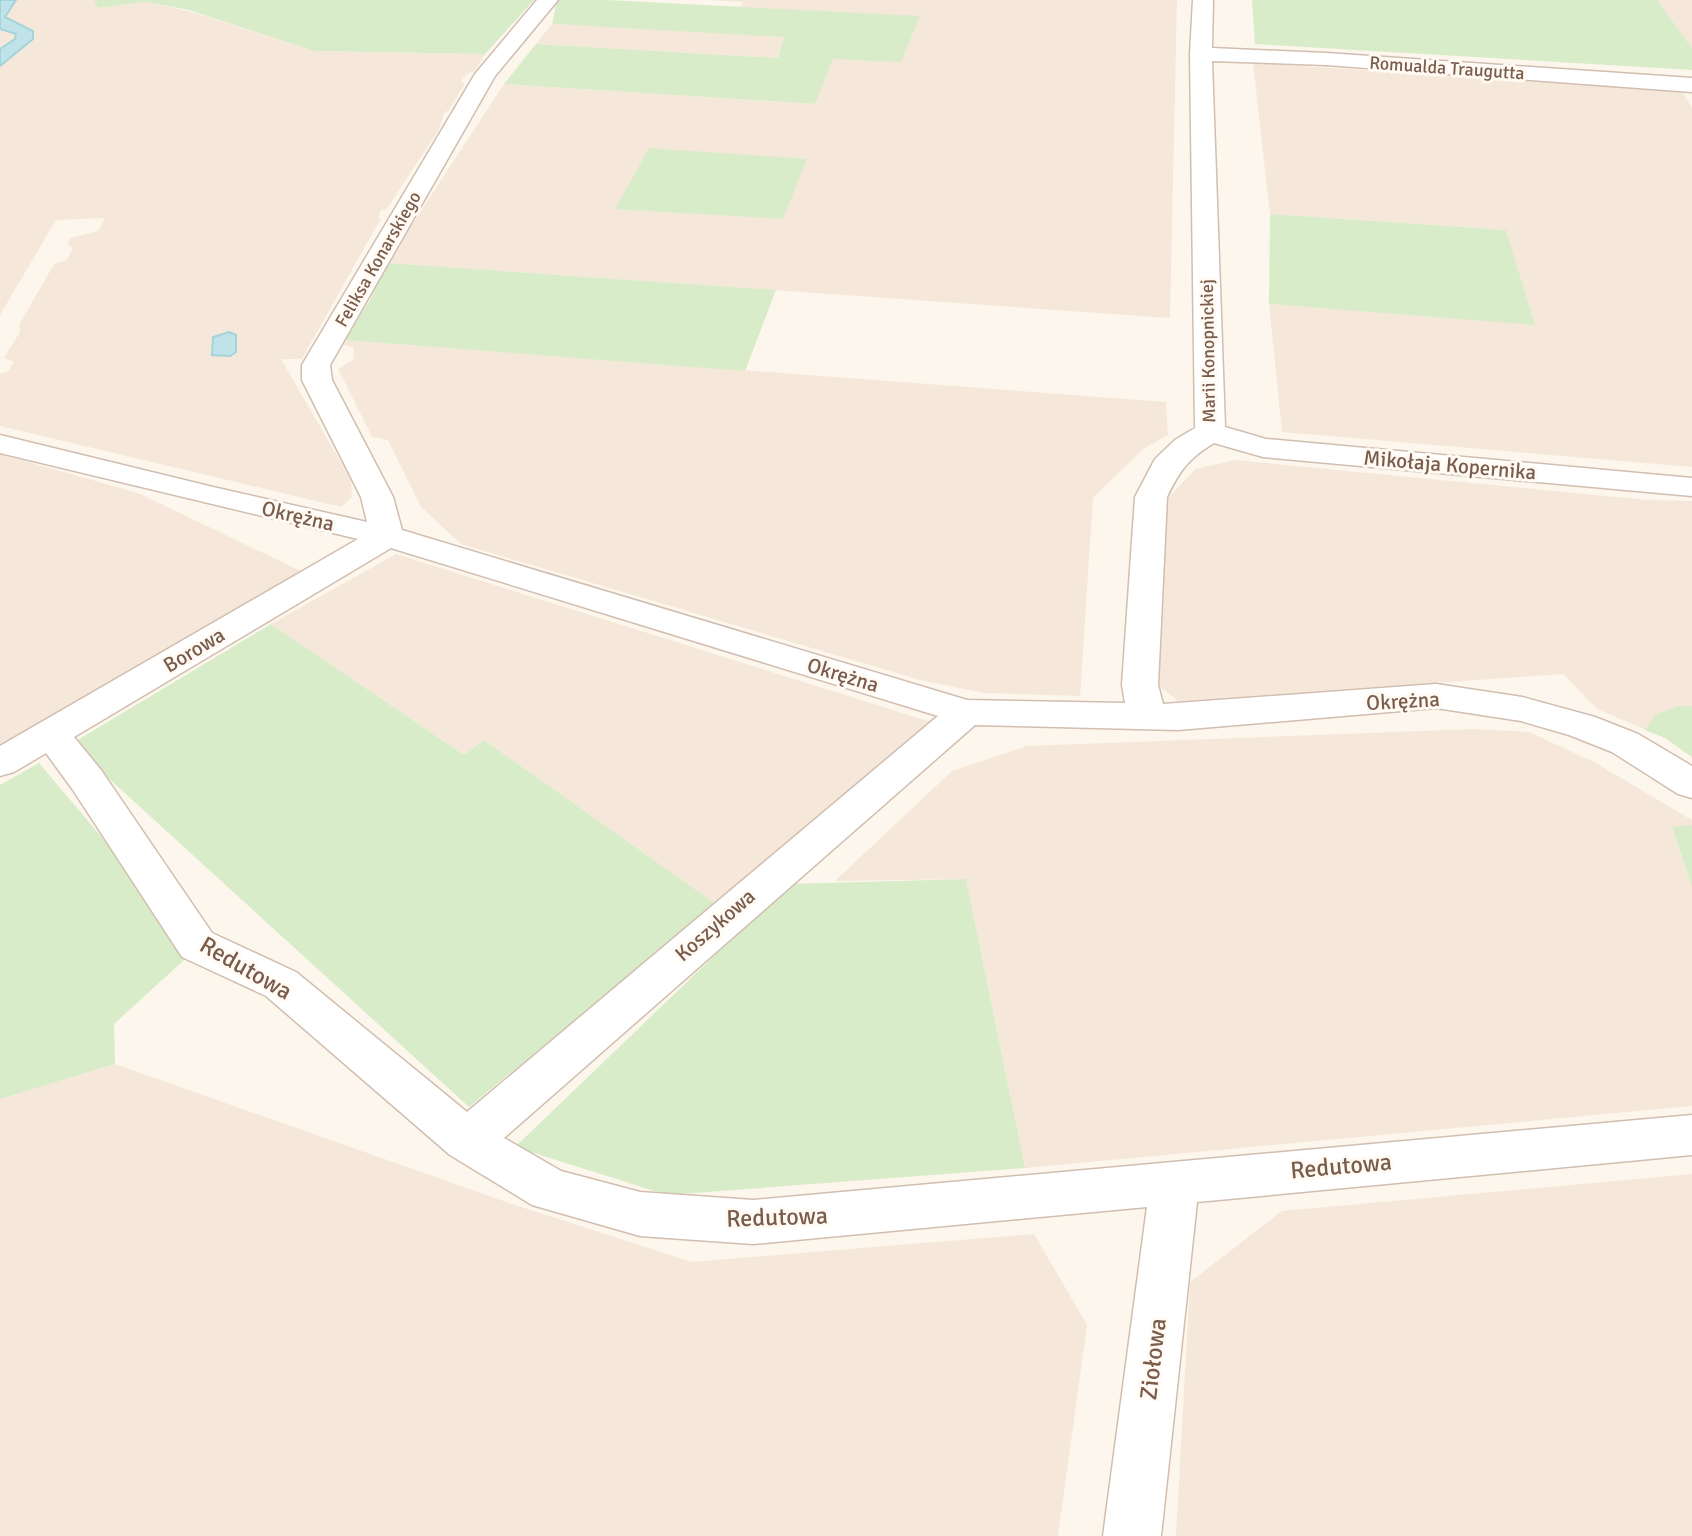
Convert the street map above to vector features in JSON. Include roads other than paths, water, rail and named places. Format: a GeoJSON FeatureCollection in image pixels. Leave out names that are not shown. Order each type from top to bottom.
{"type":"FeatureCollection","features":[{"type":"Feature","properties":{"kind":"street","name":"Feliksa Konarskiego"},"geometry":{"type":"LineString","coordinates":[[387,537],[377,497],[317,380],[316,365],[483,78],[548,0]]}},
{"type":"Feature","properties":{"kind":"street","name":"Marii Konopnickiej"},"geometry":{"type":"LineString","coordinates":[[1147,718],[1140,685],[1151,497],[1166,466],[1186,447],[1210,432],[1201,54],[1203,0]]}},
{"type":"Feature","properties":{"kind":"street","name":"Romualda Traugutta"},"geometry":{"type":"LineString","coordinates":[[1201,54],[1326,59],[1692,85]]}},
{"type":"Feature","properties":{"kind":"street","name":"Mikołaja Kopernika"},"geometry":{"type":"LineString","coordinates":[[1210,432],[1263,448],[1692,486]]}},
{"type":"Feature","properties":{"kind":"street","name":"Okrężna"},"geometry":{"type":"LineString","coordinates":[[0,443],[213,497],[387,537],[965,712],[1147,718],[1436,696],[1522,709],[1582,726],[1625,743],[1692,784]]}},
{"type":"Feature","properties":{"kind":"street","name":"Borowa"},"geometry":{"type":"LineString","coordinates":[[0,763],[387,537]]}},
{"type":"Feature","properties":{"kind":"street","name":"Koszykowa"},"geometry":{"type":"LineString","coordinates":[[467,1141],[965,712]]}},
{"type":"Feature","properties":{"kind":"street","name":"Redutowa"},"geometry":{"type":"LineString","coordinates":[[51,734],[87,780],[197,945],[281,984],[467,1141],[549,1190],[640,1214],[753,1222],[1692,1135]]}},
{"type":"Feature","properties":{"kind":"street","name":"Ziołowa"},"geometry":{"type":"LineString","coordinates":[[1132,1536],[1175,1181]]}},
{"type":"Feature","properties":{"kind":"water"},"geometry":{"type":"Polygon","coordinates":[[[0,0],[16,0],[5,17],[33,31],[33,39],[0,66],[0,49],[15,39],[16,34],[0,29],[0,0]]]}},
{"type":"Feature","properties":{"kind":"water"},"geometry":{"type":"Polygon","coordinates":[[[229,332],[236,335],[236,352],[230,356],[212,355],[213,337],[229,332]]]}}]}
